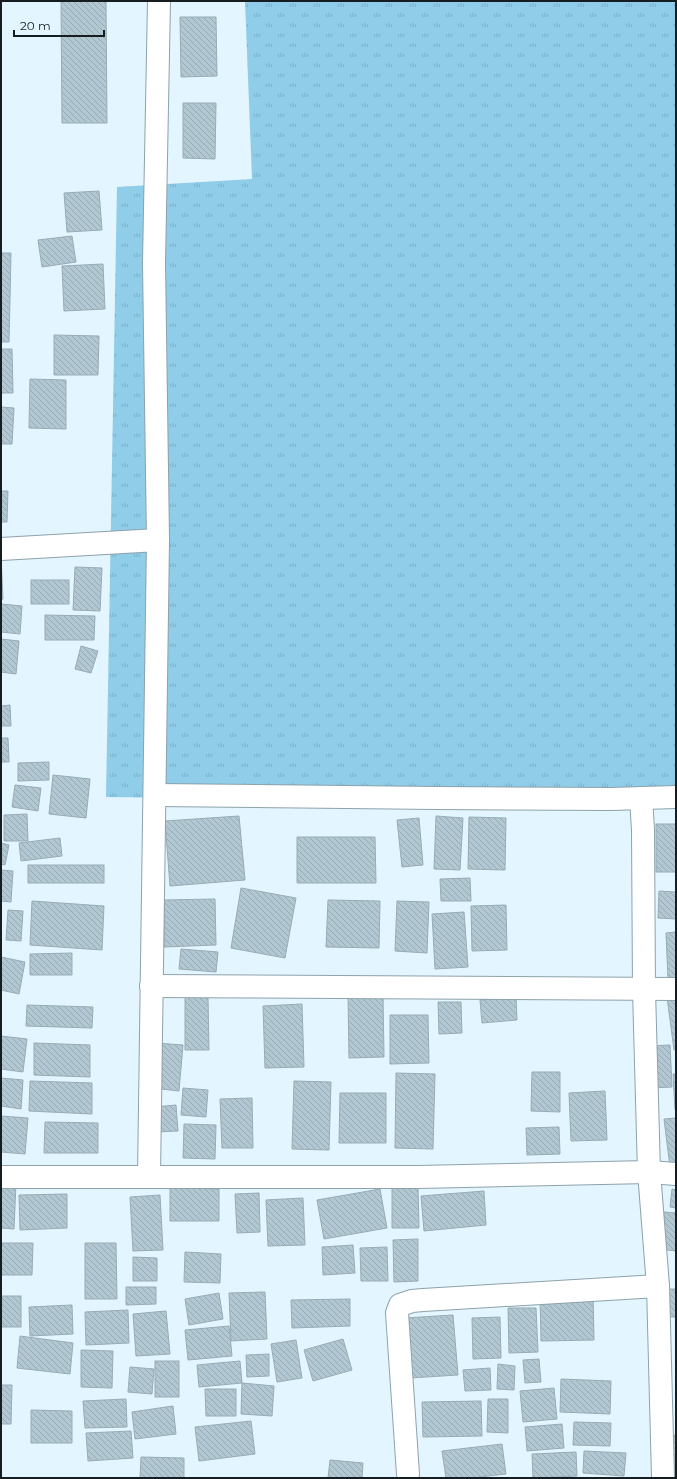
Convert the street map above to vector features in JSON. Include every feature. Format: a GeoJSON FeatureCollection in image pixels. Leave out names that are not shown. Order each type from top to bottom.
{"type":"FeatureCollection","features":[{"type":"Feature","properties":{"kind":"street"},"geometry":{"type":"LineString","coordinates":[[149,1176],[158,540],[154,263],[159,1]]}},
{"type":"Feature","properties":{"kind":"street"},"geometry":{"type":"LineString","coordinates":[[1,549],[158,540]]}},
{"type":"Feature","properties":{"kind":"street"},"geometry":{"type":"LineString","coordinates":[[155,795],[444,798],[676,797]]}},
{"type":"Feature","properties":{"kind":"street"},"geometry":{"type":"LineString","coordinates":[[641,798],[643,830],[644,990],[649,1172],[658,1286],[663,1478]]}},
{"type":"Feature","properties":{"kind":"street"},"geometry":{"type":"LineString","coordinates":[[151,986],[676,989]]}},
{"type":"Feature","properties":{"kind":"street"},"geometry":{"type":"LineString","coordinates":[[1,1176],[418,1176],[649,1172],[676,1174]]}},
{"type":"Feature","properties":{"kind":"street"},"geometry":{"type":"LineString","coordinates":[[408,1474],[397,1313],[400,1305],[412,1301],[423,1300],[658,1286]]}},
{"type":"Feature","properties":{"kind":"green space"},"geometry":{"type":"Polygon","coordinates":[[[245,1],[676,1],[676,804],[106,797],[117,187],[252,179],[245,1]]]}},
{"type":"Feature","properties":{"kind":"building"},"geometry":{"type":"Polygon","coordinates":[[[61,1],[106,1],[107,123],[62,123],[61,1]]]}},
{"type":"Feature","properties":{"kind":"building"},"geometry":{"type":"Polygon","coordinates":[[[180,17],[216,17],[217,76],[181,77],[180,17]]]}},
{"type":"Feature","properties":{"kind":"building"},"geometry":{"type":"Polygon","coordinates":[[[183,103],[216,103],[215,159],[183,158],[183,103]]]}},
{"type":"Feature","properties":{"kind":"building"},"geometry":{"type":"Polygon","coordinates":[[[99,191],[102,230],[67,232],[64,193],[99,191]]]}},
{"type":"Feature","properties":{"kind":"building"},"geometry":{"type":"Polygon","coordinates":[[[72,236],[76,262],[42,267],[38,240],[72,236]]]}},
{"type":"Feature","properties":{"kind":"building"},"geometry":{"type":"Polygon","coordinates":[[[1,253],[11,253],[9,342],[1,342],[1,253]]]}},
{"type":"Feature","properties":{"kind":"building"},"geometry":{"type":"Polygon","coordinates":[[[103,264],[105,309],[64,311],[62,266],[103,264]]]}},
{"type":"Feature","properties":{"kind":"building"},"geometry":{"type":"Polygon","coordinates":[[[54,335],[99,336],[98,375],[54,375],[54,335]]]}},
{"type":"Feature","properties":{"kind":"building"},"geometry":{"type":"Polygon","coordinates":[[[1,349],[12,349],[13,393],[1,393],[1,349]]]}},
{"type":"Feature","properties":{"kind":"building"},"geometry":{"type":"Polygon","coordinates":[[[30,379],[66,380],[66,429],[29,428],[30,379]]]}},
{"type":"Feature","properties":{"kind":"building"},"geometry":{"type":"Polygon","coordinates":[[[1,407],[14,408],[12,444],[1,444],[1,407]]]}},
{"type":"Feature","properties":{"kind":"building"},"geometry":{"type":"Polygon","coordinates":[[[1,491],[8,491],[7,522],[1,522],[1,491]]]}},
{"type":"Feature","properties":{"kind":"building"},"geometry":{"type":"Polygon","coordinates":[[[1,556],[3,599],[1,600],[1,556]]]}},
{"type":"Feature","properties":{"kind":"building"},"geometry":{"type":"Polygon","coordinates":[[[75,567],[102,568],[100,611],[73,610],[75,567]]]}},
{"type":"Feature","properties":{"kind":"building"},"geometry":{"type":"Polygon","coordinates":[[[31,580],[69,580],[69,604],[31,604],[31,580]]]}},
{"type":"Feature","properties":{"kind":"building"},"geometry":{"type":"Polygon","coordinates":[[[1,604],[22,606],[20,634],[1,632],[1,604]]]}},
{"type":"Feature","properties":{"kind":"building"},"geometry":{"type":"Polygon","coordinates":[[[45,615],[95,616],[94,640],[45,640],[45,615]]]}},
{"type":"Feature","properties":{"kind":"building"},"geometry":{"type":"Polygon","coordinates":[[[1,639],[19,641],[16,674],[1,672],[1,639]]]}},
{"type":"Feature","properties":{"kind":"building"},"geometry":{"type":"Polygon","coordinates":[[[81,646],[98,651],[91,673],[75,669],[81,646]]]}},
{"type":"Feature","properties":{"kind":"building"},"geometry":{"type":"Polygon","coordinates":[[[10,705],[11,726],[1,726],[1,706],[10,705]]]}},
{"type":"Feature","properties":{"kind":"building"},"geometry":{"type":"Polygon","coordinates":[[[1,738],[8,738],[9,762],[1,762],[1,738]]]}},
{"type":"Feature","properties":{"kind":"building"},"geometry":{"type":"Polygon","coordinates":[[[49,762],[49,780],[18,781],[18,763],[49,762]]]}},
{"type":"Feature","properties":{"kind":"building"},"geometry":{"type":"Polygon","coordinates":[[[53,775],[90,779],[86,818],[49,814],[53,775]]]}},
{"type":"Feature","properties":{"kind":"building"},"geometry":{"type":"Polygon","coordinates":[[[15,785],[41,788],[38,811],[12,807],[15,785]]]}},
{"type":"Feature","properties":{"kind":"building"},"geometry":{"type":"Polygon","coordinates":[[[27,814],[28,841],[4,841],[4,815],[27,814]]]}},
{"type":"Feature","properties":{"kind":"building"},"geometry":{"type":"Polygon","coordinates":[[[239,816],[245,880],[170,886],[165,821],[239,816]]]}},
{"type":"Feature","properties":{"kind":"building"},"geometry":{"type":"Polygon","coordinates":[[[436,816],[463,818],[460,870],[434,869],[436,816]]]}},
{"type":"Feature","properties":{"kind":"building"},"geometry":{"type":"Polygon","coordinates":[[[469,817],[506,818],[505,870],[468,869],[469,817]]]}},
{"type":"Feature","properties":{"kind":"building"},"geometry":{"type":"Polygon","coordinates":[[[419,818],[423,865],[402,867],[397,820],[419,818]]]}},
{"type":"Feature","properties":{"kind":"building"},"geometry":{"type":"Polygon","coordinates":[[[656,824],[676,824],[676,872],[656,872],[656,824]]]}},
{"type":"Feature","properties":{"kind":"building"},"geometry":{"type":"Polygon","coordinates":[[[297,837],[375,837],[376,883],[297,883],[297,837]]]}},
{"type":"Feature","properties":{"kind":"building"},"geometry":{"type":"Polygon","coordinates":[[[60,838],[62,856],[21,861],[19,843],[60,838]]]}},
{"type":"Feature","properties":{"kind":"building"},"geometry":{"type":"Polygon","coordinates":[[[1,843],[9,845],[5,865],[1,864],[1,843]]]}},
{"type":"Feature","properties":{"kind":"building"},"geometry":{"type":"Polygon","coordinates":[[[28,865],[104,865],[104,883],[28,883],[28,865]]]}},
{"type":"Feature","properties":{"kind":"building"},"geometry":{"type":"Polygon","coordinates":[[[1,870],[13,871],[11,902],[1,901],[1,870]]]}},
{"type":"Feature","properties":{"kind":"building"},"geometry":{"type":"Polygon","coordinates":[[[470,878],[471,901],[441,901],[440,879],[470,878]]]}},
{"type":"Feature","properties":{"kind":"building"},"geometry":{"type":"Polygon","coordinates":[[[241,888],[296,898],[285,958],[231,948],[241,888]]]}},
{"type":"Feature","properties":{"kind":"building"},"geometry":{"type":"Polygon","coordinates":[[[659,891],[676,892],[676,919],[658,918],[659,891]]]}},
{"type":"Feature","properties":{"kind":"building"},"geometry":{"type":"Polygon","coordinates":[[[215,899],[216,945],[164,947],[164,900],[215,899]]]}},
{"type":"Feature","properties":{"kind":"building"},"geometry":{"type":"Polygon","coordinates":[[[328,900],[380,901],[379,948],[326,947],[328,900]]]}},
{"type":"Feature","properties":{"kind":"building"},"geometry":{"type":"Polygon","coordinates":[[[32,901],[104,906],[102,950],[30,945],[32,901]]]}},
{"type":"Feature","properties":{"kind":"building"},"geometry":{"type":"Polygon","coordinates":[[[397,901],[429,902],[427,953],[395,951],[397,901]]]}},
{"type":"Feature","properties":{"kind":"building"},"geometry":{"type":"Polygon","coordinates":[[[506,905],[507,950],[472,951],[471,906],[506,905]]]}},
{"type":"Feature","properties":{"kind":"building"},"geometry":{"type":"Polygon","coordinates":[[[8,910],[23,911],[21,941],[6,940],[8,910]]]}},
{"type":"Feature","properties":{"kind":"building"},"geometry":{"type":"Polygon","coordinates":[[[464,912],[468,967],[435,969],[432,914],[464,912]]]}},
{"type":"Feature","properties":{"kind":"building"},"geometry":{"type":"Polygon","coordinates":[[[676,932],[676,979],[668,979],[666,933],[676,932]]]}},
{"type":"Feature","properties":{"kind":"building"},"geometry":{"type":"Polygon","coordinates":[[[181,949],[218,952],[216,972],[179,969],[181,949]]]}},
{"type":"Feature","properties":{"kind":"building"},"geometry":{"type":"Polygon","coordinates":[[[72,953],[72,975],[30,975],[30,954],[72,953]]]}},
{"type":"Feature","properties":{"kind":"building"},"geometry":{"type":"Polygon","coordinates":[[[1,957],[25,962],[19,994],[1,990],[1,957]]]}},
{"type":"Feature","properties":{"kind":"building"},"geometry":{"type":"Polygon","coordinates":[[[348,995],[383,995],[384,1057],[349,1058],[348,995]]]}},
{"type":"Feature","properties":{"kind":"building"},"geometry":{"type":"Polygon","coordinates":[[[676,996],[676,1050],[674,1050],[667,997],[676,996]]]}},
{"type":"Feature","properties":{"kind":"building"},"geometry":{"type":"Polygon","coordinates":[[[185,997],[208,997],[209,1050],[185,1050],[185,997]]]}},
{"type":"Feature","properties":{"kind":"building"},"geometry":{"type":"Polygon","coordinates":[[[516,997],[517,1020],[482,1023],[480,1000],[516,997]]]}},
{"type":"Feature","properties":{"kind":"building"},"geometry":{"type":"Polygon","coordinates":[[[438,1002],[461,1002],[462,1033],[439,1034],[438,1002]]]}},
{"type":"Feature","properties":{"kind":"building"},"geometry":{"type":"Polygon","coordinates":[[[302,1004],[304,1067],[265,1068],[263,1006],[302,1004]]]}},
{"type":"Feature","properties":{"kind":"building"},"geometry":{"type":"Polygon","coordinates":[[[27,1005],[93,1007],[92,1028],[26,1026],[27,1005]]]}},
{"type":"Feature","properties":{"kind":"building"},"geometry":{"type":"Polygon","coordinates":[[[390,1015],[428,1015],[429,1063],[390,1064],[390,1015]]]}},
{"type":"Feature","properties":{"kind":"building"},"geometry":{"type":"Polygon","coordinates":[[[1,1036],[27,1039],[23,1072],[1,1069],[1,1036]]]}},
{"type":"Feature","properties":{"kind":"building"},"geometry":{"type":"Polygon","coordinates":[[[34,1043],[90,1045],[90,1077],[34,1075],[34,1043]]]}},
{"type":"Feature","properties":{"kind":"building"},"geometry":{"type":"Polygon","coordinates":[[[156,1043],[183,1045],[179,1091],[152,1088],[156,1043]]]}},
{"type":"Feature","properties":{"kind":"building"},"geometry":{"type":"Polygon","coordinates":[[[670,1045],[672,1087],[651,1088],[649,1046],[670,1045]]]}},
{"type":"Feature","properties":{"kind":"building"},"geometry":{"type":"Polygon","coordinates":[[[532,1072],[560,1072],[560,1112],[531,1111],[532,1072]]]}},
{"type":"Feature","properties":{"kind":"building"},"geometry":{"type":"Polygon","coordinates":[[[396,1073],[435,1074],[433,1149],[395,1148],[396,1073]]]}},
{"type":"Feature","properties":{"kind":"building"},"geometry":{"type":"Polygon","coordinates":[[[673,1074],[676,1074],[676,1110],[675,1110],[673,1074]]]}},
{"type":"Feature","properties":{"kind":"building"},"geometry":{"type":"Polygon","coordinates":[[[1,1078],[23,1080],[21,1109],[1,1106],[1,1078]]]}},
{"type":"Feature","properties":{"kind":"building"},"geometry":{"type":"Polygon","coordinates":[[[30,1081],[92,1083],[92,1114],[29,1111],[30,1081]]]}},
{"type":"Feature","properties":{"kind":"building"},"geometry":{"type":"Polygon","coordinates":[[[294,1081],[331,1082],[329,1150],[292,1149],[294,1081]]]}},
{"type":"Feature","properties":{"kind":"building"},"geometry":{"type":"Polygon","coordinates":[[[183,1088],[208,1090],[206,1117],[181,1115],[183,1088]]]}},
{"type":"Feature","properties":{"kind":"building"},"geometry":{"type":"Polygon","coordinates":[[[605,1091],[607,1140],[571,1141],[569,1093],[605,1091]]]}},
{"type":"Feature","properties":{"kind":"building"},"geometry":{"type":"Polygon","coordinates":[[[340,1093],[386,1093],[386,1143],[339,1143],[340,1093]]]}},
{"type":"Feature","properties":{"kind":"building"},"geometry":{"type":"Polygon","coordinates":[[[252,1098],[253,1148],[222,1148],[220,1099],[252,1098]]]}},
{"type":"Feature","properties":{"kind":"building"},"geometry":{"type":"Polygon","coordinates":[[[176,1105],[178,1131],[156,1132],[154,1107],[176,1105]]]}},
{"type":"Feature","properties":{"kind":"building"},"geometry":{"type":"Polygon","coordinates":[[[1,1116],[28,1118],[25,1154],[1,1152],[1,1116]]]}},
{"type":"Feature","properties":{"kind":"building"},"geometry":{"type":"Polygon","coordinates":[[[676,1118],[676,1166],[670,1167],[664,1119],[676,1118]]]}},
{"type":"Feature","properties":{"kind":"building"},"geometry":{"type":"Polygon","coordinates":[[[45,1122],[98,1123],[98,1153],[44,1153],[45,1122]]]}},
{"type":"Feature","properties":{"kind":"building"},"geometry":{"type":"Polygon","coordinates":[[[184,1124],[216,1125],[215,1159],[183,1158],[184,1124]]]}},
{"type":"Feature","properties":{"kind":"building"},"geometry":{"type":"Polygon","coordinates":[[[559,1127],[560,1154],[527,1155],[526,1128],[559,1127]]]}},
{"type":"Feature","properties":{"kind":"building"},"geometry":{"type":"Polygon","coordinates":[[[1,1183],[16,1183],[14,1229],[1,1228],[1,1183]]]}},
{"type":"Feature","properties":{"kind":"building"},"geometry":{"type":"Polygon","coordinates":[[[418,1187],[419,1228],[392,1228],[392,1188],[418,1187]]]}},
{"type":"Feature","properties":{"kind":"building"},"geometry":{"type":"Polygon","coordinates":[[[170,1188],[219,1189],[219,1221],[170,1221],[170,1188]]]}},
{"type":"Feature","properties":{"kind":"building"},"geometry":{"type":"Polygon","coordinates":[[[380,1189],[387,1228],[324,1239],[317,1200],[380,1189]]]}},
{"type":"Feature","properties":{"kind":"building"},"geometry":{"type":"Polygon","coordinates":[[[672,1189],[676,1190],[676,1208],[670,1207],[672,1189]]]}},
{"type":"Feature","properties":{"kind":"building"},"geometry":{"type":"Polygon","coordinates":[[[484,1191],[486,1225],[424,1231],[421,1196],[484,1191]]]}},
{"type":"Feature","properties":{"kind":"building"},"geometry":{"type":"Polygon","coordinates":[[[259,1193],[260,1232],[237,1233],[235,1194],[259,1193]]]}},
{"type":"Feature","properties":{"kind":"building"},"geometry":{"type":"Polygon","coordinates":[[[67,1194],[67,1228],[20,1230],[19,1195],[67,1194]]]}},
{"type":"Feature","properties":{"kind":"building"},"geometry":{"type":"Polygon","coordinates":[[[160,1195],[163,1250],[133,1251],[130,1197],[160,1195]]]}},
{"type":"Feature","properties":{"kind":"building"},"geometry":{"type":"Polygon","coordinates":[[[303,1198],[305,1245],[268,1246],[266,1200],[303,1198]]]}},
{"type":"Feature","properties":{"kind":"building"},"geometry":{"type":"Polygon","coordinates":[[[664,1212],[676,1213],[676,1251],[660,1249],[664,1212]]]}},
{"type":"Feature","properties":{"kind":"building"},"geometry":{"type":"Polygon","coordinates":[[[418,1239],[418,1281],[394,1282],[393,1240],[418,1239]]]}},
{"type":"Feature","properties":{"kind":"building"},"geometry":{"type":"Polygon","coordinates":[[[1,1243],[33,1243],[32,1275],[1,1275],[1,1243]]]}},
{"type":"Feature","properties":{"kind":"building"},"geometry":{"type":"Polygon","coordinates":[[[85,1243],[116,1243],[117,1299],[85,1299],[85,1243]]]}},
{"type":"Feature","properties":{"kind":"building"},"geometry":{"type":"Polygon","coordinates":[[[353,1245],[355,1273],[323,1275],[322,1247],[353,1245]]]}},
{"type":"Feature","properties":{"kind":"building"},"geometry":{"type":"Polygon","coordinates":[[[387,1247],[388,1281],[361,1281],[360,1248],[387,1247]]]}},
{"type":"Feature","properties":{"kind":"building"},"geometry":{"type":"Polygon","coordinates":[[[185,1252],[221,1254],[220,1283],[184,1282],[185,1252]]]}},
{"type":"Feature","properties":{"kind":"building"},"geometry":{"type":"Polygon","coordinates":[[[133,1257],[157,1258],[157,1281],[133,1281],[133,1257]]]}},
{"type":"Feature","properties":{"kind":"building"},"geometry":{"type":"Polygon","coordinates":[[[126,1287],[156,1287],[156,1304],[126,1305],[126,1287]]]}},
{"type":"Feature","properties":{"kind":"building"},"geometry":{"type":"Polygon","coordinates":[[[666,1289],[676,1289],[676,1317],[667,1317],[666,1289]]]}},
{"type":"Feature","properties":{"kind":"building"},"geometry":{"type":"Polygon","coordinates":[[[265,1292],[267,1339],[231,1341],[229,1293],[265,1292]]]}},
{"type":"Feature","properties":{"kind":"building"},"geometry":{"type":"Polygon","coordinates":[[[219,1293],[223,1319],[189,1325],[185,1299],[219,1293]]]}},
{"type":"Feature","properties":{"kind":"building"},"geometry":{"type":"Polygon","coordinates":[[[593,1294],[594,1340],[541,1341],[540,1295],[593,1294]]]}},
{"type":"Feature","properties":{"kind":"building"},"geometry":{"type":"Polygon","coordinates":[[[1,1296],[21,1296],[21,1327],[1,1327],[1,1296]]]}},
{"type":"Feature","properties":{"kind":"building"},"geometry":{"type":"Polygon","coordinates":[[[350,1299],[350,1326],[292,1328],[291,1300],[350,1299]]]}},
{"type":"Feature","properties":{"kind":"building"},"geometry":{"type":"Polygon","coordinates":[[[72,1305],[73,1334],[30,1336],[29,1307],[72,1305]]]}},
{"type":"Feature","properties":{"kind":"building"},"geometry":{"type":"Polygon","coordinates":[[[508,1308],[536,1308],[538,1352],[509,1353],[508,1308]]]}},
{"type":"Feature","properties":{"kind":"building"},"geometry":{"type":"Polygon","coordinates":[[[128,1310],[129,1343],[86,1345],[85,1312],[128,1310]]]}},
{"type":"Feature","properties":{"kind":"building"},"geometry":{"type":"Polygon","coordinates":[[[166,1311],[170,1354],[136,1356],[133,1314],[166,1311]]]}},
{"type":"Feature","properties":{"kind":"building"},"geometry":{"type":"Polygon","coordinates":[[[453,1315],[458,1375],[410,1378],[405,1318],[453,1315]]]}},
{"type":"Feature","properties":{"kind":"building"},"geometry":{"type":"Polygon","coordinates":[[[500,1317],[501,1358],[473,1359],[472,1318],[500,1317]]]}},
{"type":"Feature","properties":{"kind":"building"},"geometry":{"type":"Polygon","coordinates":[[[229,1326],[232,1356],[188,1360],[185,1330],[229,1326]]]}},
{"type":"Feature","properties":{"kind":"building"},"geometry":{"type":"Polygon","coordinates":[[[20,1336],[73,1343],[70,1374],[17,1368],[20,1336]]]}},
{"type":"Feature","properties":{"kind":"building"},"geometry":{"type":"Polygon","coordinates":[[[343,1339],[352,1370],[313,1381],[304,1350],[343,1339]]]}},
{"type":"Feature","properties":{"kind":"building"},"geometry":{"type":"Polygon","coordinates":[[[296,1340],[302,1378],[277,1382],[271,1344],[296,1340]]]}},
{"type":"Feature","properties":{"kind":"building"},"geometry":{"type":"Polygon","coordinates":[[[81,1350],[113,1351],[112,1388],[81,1387],[81,1350]]]}},
{"type":"Feature","properties":{"kind":"building"},"geometry":{"type":"Polygon","coordinates":[[[269,1354],[269,1376],[247,1377],[246,1355],[269,1354]]]}},
{"type":"Feature","properties":{"kind":"building"},"geometry":{"type":"Polygon","coordinates":[[[539,1359],[541,1382],[525,1383],[523,1360],[539,1359]]]}},
{"type":"Feature","properties":{"kind":"building"},"geometry":{"type":"Polygon","coordinates":[[[155,1361],[179,1361],[179,1397],[155,1397],[155,1361]]]}},
{"type":"Feature","properties":{"kind":"building"},"geometry":{"type":"Polygon","coordinates":[[[240,1361],[242,1383],[199,1387],[197,1365],[240,1361]]]}},
{"type":"Feature","properties":{"kind":"building"},"geometry":{"type":"Polygon","coordinates":[[[498,1364],[515,1366],[514,1390],[497,1389],[498,1364]]]}},
{"type":"Feature","properties":{"kind":"building"},"geometry":{"type":"Polygon","coordinates":[[[130,1367],[154,1369],[152,1394],[128,1392],[130,1367]]]}},
{"type":"Feature","properties":{"kind":"building"},"geometry":{"type":"Polygon","coordinates":[[[490,1368],[491,1390],[465,1391],[463,1370],[490,1368]]]}},
{"type":"Feature","properties":{"kind":"building"},"geometry":{"type":"Polygon","coordinates":[[[561,1379],[611,1381],[610,1414],[560,1412],[561,1379]]]}},
{"type":"Feature","properties":{"kind":"building"},"geometry":{"type":"Polygon","coordinates":[[[242,1383],[274,1386],[272,1416],[241,1414],[242,1383]]]}},
{"type":"Feature","properties":{"kind":"building"},"geometry":{"type":"Polygon","coordinates":[[[1,1385],[12,1385],[11,1424],[1,1424],[1,1385]]]}},
{"type":"Feature","properties":{"kind":"building"},"geometry":{"type":"Polygon","coordinates":[[[554,1388],[557,1419],[523,1422],[520,1391],[554,1388]]]}},
{"type":"Feature","properties":{"kind":"building"},"geometry":{"type":"Polygon","coordinates":[[[205,1389],[236,1389],[236,1416],[206,1416],[205,1389]]]}},
{"type":"Feature","properties":{"kind":"building"},"geometry":{"type":"Polygon","coordinates":[[[126,1399],[127,1427],[85,1428],[83,1401],[126,1399]]]}},
{"type":"Feature","properties":{"kind":"building"},"geometry":{"type":"Polygon","coordinates":[[[488,1399],[508,1399],[508,1433],[487,1432],[488,1399]]]}},
{"type":"Feature","properties":{"kind":"building"},"geometry":{"type":"Polygon","coordinates":[[[481,1401],[482,1436],[423,1437],[422,1402],[481,1401]]]}},
{"type":"Feature","properties":{"kind":"building"},"geometry":{"type":"Polygon","coordinates":[[[173,1406],[176,1434],[135,1439],[132,1412],[173,1406]]]}},
{"type":"Feature","properties":{"kind":"building"},"geometry":{"type":"Polygon","coordinates":[[[31,1410],[72,1411],[72,1443],[31,1443],[31,1410]]]}},
{"type":"Feature","properties":{"kind":"building"},"geometry":{"type":"Polygon","coordinates":[[[251,1421],[255,1454],[199,1461],[195,1427],[251,1421]]]}},
{"type":"Feature","properties":{"kind":"building"},"geometry":{"type":"Polygon","coordinates":[[[574,1422],[611,1423],[610,1446],[573,1445],[574,1422]]]}},
{"type":"Feature","properties":{"kind":"building"},"geometry":{"type":"Polygon","coordinates":[[[562,1424],[564,1448],[527,1451],[525,1427],[562,1424]]]}},
{"type":"Feature","properties":{"kind":"building"},"geometry":{"type":"Polygon","coordinates":[[[131,1431],[133,1458],[88,1461],[86,1433],[131,1431]]]}},
{"type":"Feature","properties":{"kind":"building"},"geometry":{"type":"Polygon","coordinates":[[[669,1435],[676,1435],[676,1478],[669,1478],[669,1435]]]}},
{"type":"Feature","properties":{"kind":"building"},"geometry":{"type":"Polygon","coordinates":[[[502,1444],[506,1474],[471,1478],[446,1478],[442,1451],[502,1444]]]}},
{"type":"Feature","properties":{"kind":"building"},"geometry":{"type":"Polygon","coordinates":[[[584,1451],[626,1453],[624,1476],[583,1473],[584,1451]]]}},
{"type":"Feature","properties":{"kind":"building"},"geometry":{"type":"Polygon","coordinates":[[[576,1452],[577,1476],[533,1478],[532,1454],[576,1452]]]}},
{"type":"Feature","properties":{"kind":"building"},"geometry":{"type":"Polygon","coordinates":[[[141,1457],[184,1458],[184,1478],[140,1478],[141,1457]]]}},
{"type":"Feature","properties":{"kind":"building"},"geometry":{"type":"Polygon","coordinates":[[[330,1460],[363,1463],[362,1478],[328,1478],[330,1460]]]}}]}
